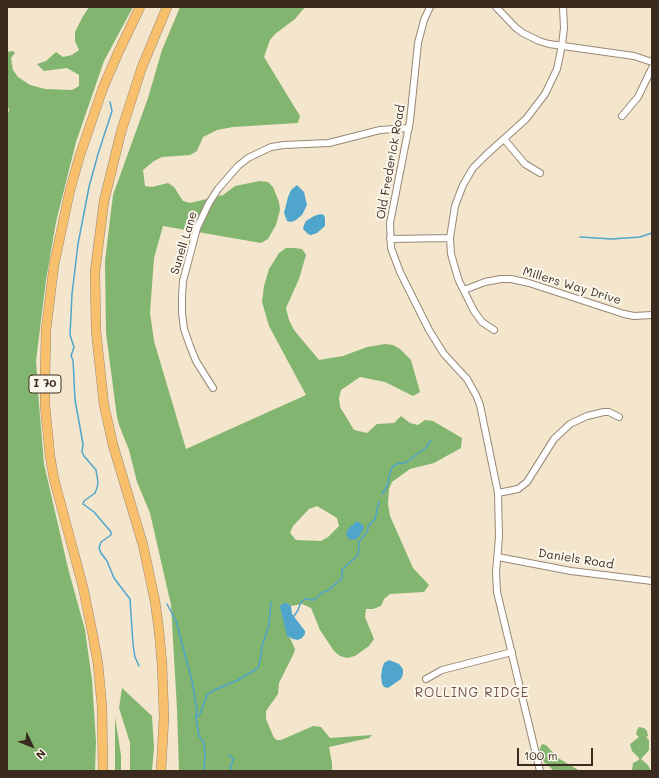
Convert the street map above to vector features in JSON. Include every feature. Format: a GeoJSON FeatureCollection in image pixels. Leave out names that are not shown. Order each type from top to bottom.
{"type":"FeatureCollection","features":[{"type":"Feature","properties":{"kind":"highway","name":"I 70"},"geometry":{"type":"LineString","coordinates":[[103,771],[102,707],[98,664],[83,587],[54,479],[45,405],[44,380],[46,330],[54,265],[70,190],[80,155],[106,81],[140,7]]}},
{"type":"Feature","properties":{"kind":"highway"},"geometry":{"type":"LineString","coordinates":[[161,771],[164,717],[162,664],[155,601],[143,546],[113,445],[104,405],[96,331],[95,272],[104,201],[121,132],[142,66],[167,7]]}},
{"type":"Feature","properties":{"kind":"street","name":"Old Frederick Road"},"geometry":{"type":"LineString","coordinates":[[430,7],[424,20],[418,43],[409,128],[391,215],[390,239],[394,258],[429,330],[444,354],[467,380],[476,394],[483,418],[498,493],[499,514],[496,583],[497,592],[540,771]]}},
{"type":"Feature","properties":{"kind":"street"},"geometry":{"type":"LineString","coordinates":[[496,7],[523,33],[539,41],[634,56],[652,62]]}},
{"type":"Feature","properties":{"kind":"street"},"geometry":{"type":"LineString","coordinates":[[494,330],[482,322],[464,290],[455,268],[451,254],[450,238],[455,206],[463,185],[479,161],[526,119],[540,102],[555,73],[562,45],[564,28],[563,7]]}},
{"type":"Feature","properties":{"kind":"street"},"geometry":{"type":"LineString","coordinates":[[622,116],[638,97],[652,68]]}},
{"type":"Feature","properties":{"kind":"street","name":"Sunell Lane"},"geometry":{"type":"LineString","coordinates":[[213,388],[196,361],[184,329],[182,296],[183,281],[197,228],[205,210],[218,189],[238,166],[248,158],[271,147],[284,144],[329,143],[374,132],[409,128]]}},
{"type":"Feature","properties":{"kind":"street"},"geometry":{"type":"LineString","coordinates":[[504,139],[525,164],[540,173]]}},
{"type":"Feature","properties":{"kind":"street"},"geometry":{"type":"LineString","coordinates":[[390,239],[450,238]]}},
{"type":"Feature","properties":{"kind":"street","name":"Millers Way Drive"},"geometry":{"type":"LineString","coordinates":[[464,290],[489,280],[510,279],[529,283],[624,314],[634,316],[652,315]]}},
{"type":"Feature","properties":{"kind":"street"},"geometry":{"type":"LineString","coordinates":[[498,493],[518,489],[527,482],[554,440],[570,424],[586,416],[604,412],[609,412],[619,417]]}},
{"type":"Feature","properties":{"kind":"street","name":"Daniels Road"},"geometry":{"type":"LineString","coordinates":[[498,557],[571,571],[652,581]]}},
{"type":"Feature","properties":{"kind":"street"},"geometry":{"type":"LineString","coordinates":[[426,679],[442,670],[512,652]]}},
{"type":"Feature","properties":{"kind":"green space"},"geometry":{"type":"Polygon","coordinates":[[[89,7],[133,7],[104,61],[76,142],[56,222],[46,280],[36,361],[44,464],[68,568],[85,630],[92,680],[96,742],[95,771],[7,771],[7,117],[9,110],[7,104],[7,52],[13,51],[15,53],[11,58],[13,70],[18,77],[30,85],[45,89],[72,90],[79,86],[79,75],[67,68],[44,71],[37,64],[46,61],[56,52],[63,57],[72,55],[79,50],[75,41],[75,32],[89,7]]]}},
{"type":"Feature","properties":{"kind":"green space"},"geometry":{"type":"Polygon","coordinates":[[[180,7],[305,7],[295,19],[275,34],[270,40],[264,57],[300,116],[298,123],[233,127],[217,130],[203,137],[197,151],[190,155],[162,157],[154,161],[143,170],[145,186],[152,187],[168,183],[174,187],[183,201],[190,203],[223,195],[235,186],[260,181],[268,182],[273,187],[279,202],[280,210],[276,225],[268,239],[261,243],[163,226],[154,258],[150,313],[154,341],[186,449],[306,395],[269,326],[262,302],[264,286],[269,269],[279,253],[286,248],[302,249],[306,255],[299,279],[286,308],[289,320],[294,330],[319,360],[343,356],[367,347],[385,344],[393,345],[400,349],[411,360],[420,392],[413,396],[385,382],[360,377],[341,390],[339,398],[340,407],[354,430],[367,433],[377,424],[394,423],[401,416],[410,423],[418,425],[425,420],[433,421],[462,438],[461,448],[434,463],[410,469],[392,482],[389,489],[388,504],[390,516],[413,568],[429,585],[424,592],[390,594],[384,599],[381,606],[373,609],[366,609],[365,617],[374,639],[369,646],[355,656],[347,658],[340,656],[334,651],[320,630],[311,608],[302,604],[291,606],[287,603],[287,636],[290,638],[295,649],[279,683],[278,694],[266,711],[266,719],[274,738],[277,740],[281,740],[313,726],[321,727],[330,738],[372,735],[369,738],[329,747],[332,771],[179,771],[171,605],[150,513],[137,482],[129,450],[117,417],[106,333],[105,261],[113,195],[148,98],[162,50],[180,7]],[[317,506],[309,509],[293,526],[290,533],[296,540],[321,541],[328,537],[339,526],[337,518],[317,506]]]}},
{"type":"Feature","properties":{"kind":"green space"},"geometry":{"type":"Polygon","coordinates":[[[122,688],[152,716],[154,747],[152,771],[130,771],[130,743],[119,708],[122,688]]]}},
{"type":"Feature","properties":{"kind":"green space"},"geometry":{"type":"Polygon","coordinates":[[[115,717],[121,755],[121,771],[115,771],[115,717]]]}},
{"type":"Feature","properties":{"kind":"green space"},"geometry":{"type":"Polygon","coordinates":[[[639,727],[644,728],[647,731],[648,736],[646,737],[649,740],[649,750],[641,759],[648,765],[651,771],[632,771],[633,763],[639,760],[639,758],[632,751],[630,744],[639,737],[636,734],[639,727]]]}},
{"type":"Feature","properties":{"kind":"green space"},"geometry":{"type":"Polygon","coordinates":[[[542,744],[546,745],[558,758],[580,771],[553,770],[544,762],[539,753],[542,744]]]}},
{"type":"Feature","properties":{"kind":"water"},"geometry":{"type":"Polygon","coordinates":[[[297,185],[304,192],[307,205],[302,215],[291,222],[287,221],[284,213],[291,190],[297,185]]]}},
{"type":"Feature","properties":{"kind":"water"},"geometry":{"type":"Polygon","coordinates":[[[320,214],[324,215],[325,226],[317,233],[311,235],[308,234],[303,229],[306,221],[320,214]]]}},
{"type":"Feature","properties":{"kind":"water"},"geometry":{"type":"Polygon","coordinates":[[[357,521],[364,526],[363,530],[357,539],[351,540],[346,534],[348,529],[357,521]]]}},
{"type":"Feature","properties":{"kind":"water"},"geometry":{"type":"Polygon","coordinates":[[[284,603],[291,606],[292,614],[305,631],[302,638],[298,640],[287,636],[280,606],[284,603]]]}},
{"type":"Feature","properties":{"kind":"water"},"geometry":{"type":"Polygon","coordinates":[[[389,660],[399,664],[403,669],[403,674],[401,679],[388,688],[384,687],[382,684],[381,677],[384,663],[389,660]]]}},
{"type":"Feature","properties":{"kind":"waterway"},"geometry":{"type":"LineString","coordinates":[[110,102],[112,111],[89,187],[78,244],[72,294],[70,335],[74,347],[71,356],[73,360],[75,400],[83,444],[82,452],[96,470],[98,482],[95,493],[84,501],[83,504],[94,512],[111,532],[111,535],[101,542],[99,548],[107,561],[114,578],[130,599],[133,644],[135,657],[139,666]]}},
{"type":"Feature","properties":{"kind":"waterway"},"geometry":{"type":"LineString","coordinates":[[580,237],[612,239],[640,237],[652,233]]}},
{"type":"Feature","properties":{"kind":"waterway"},"geometry":{"type":"LineString","coordinates":[[382,494],[387,487],[392,467],[399,463],[405,463],[427,447],[431,440]]}},
{"type":"Feature","properties":{"kind":"waterway"},"geometry":{"type":"LineString","coordinates":[[294,616],[301,602],[305,599],[314,600],[342,579],[342,570],[358,555],[359,542],[368,530],[368,526],[375,519],[379,502]]}},
{"type":"Feature","properties":{"kind":"waterway"},"geometry":{"type":"LineString","coordinates":[[196,718],[200,714],[207,695],[212,691],[238,680],[258,668],[262,646],[269,625],[271,602]]}},
{"type":"Feature","properties":{"kind":"waterway"},"geometry":{"type":"LineString","coordinates":[[167,604],[176,621],[192,681],[197,710],[196,718],[199,736],[204,743],[204,771]]}},
{"type":"Feature","properties":{"kind":"waterway"},"geometry":{"type":"LineString","coordinates":[[229,755],[233,759],[230,767],[232,771]]}},
{"type":"Feature","properties":{"kind":"district","name":"ROLLING RIDGE"},"geometry":{"type":"Point","coordinates":[472,693]}}]}
